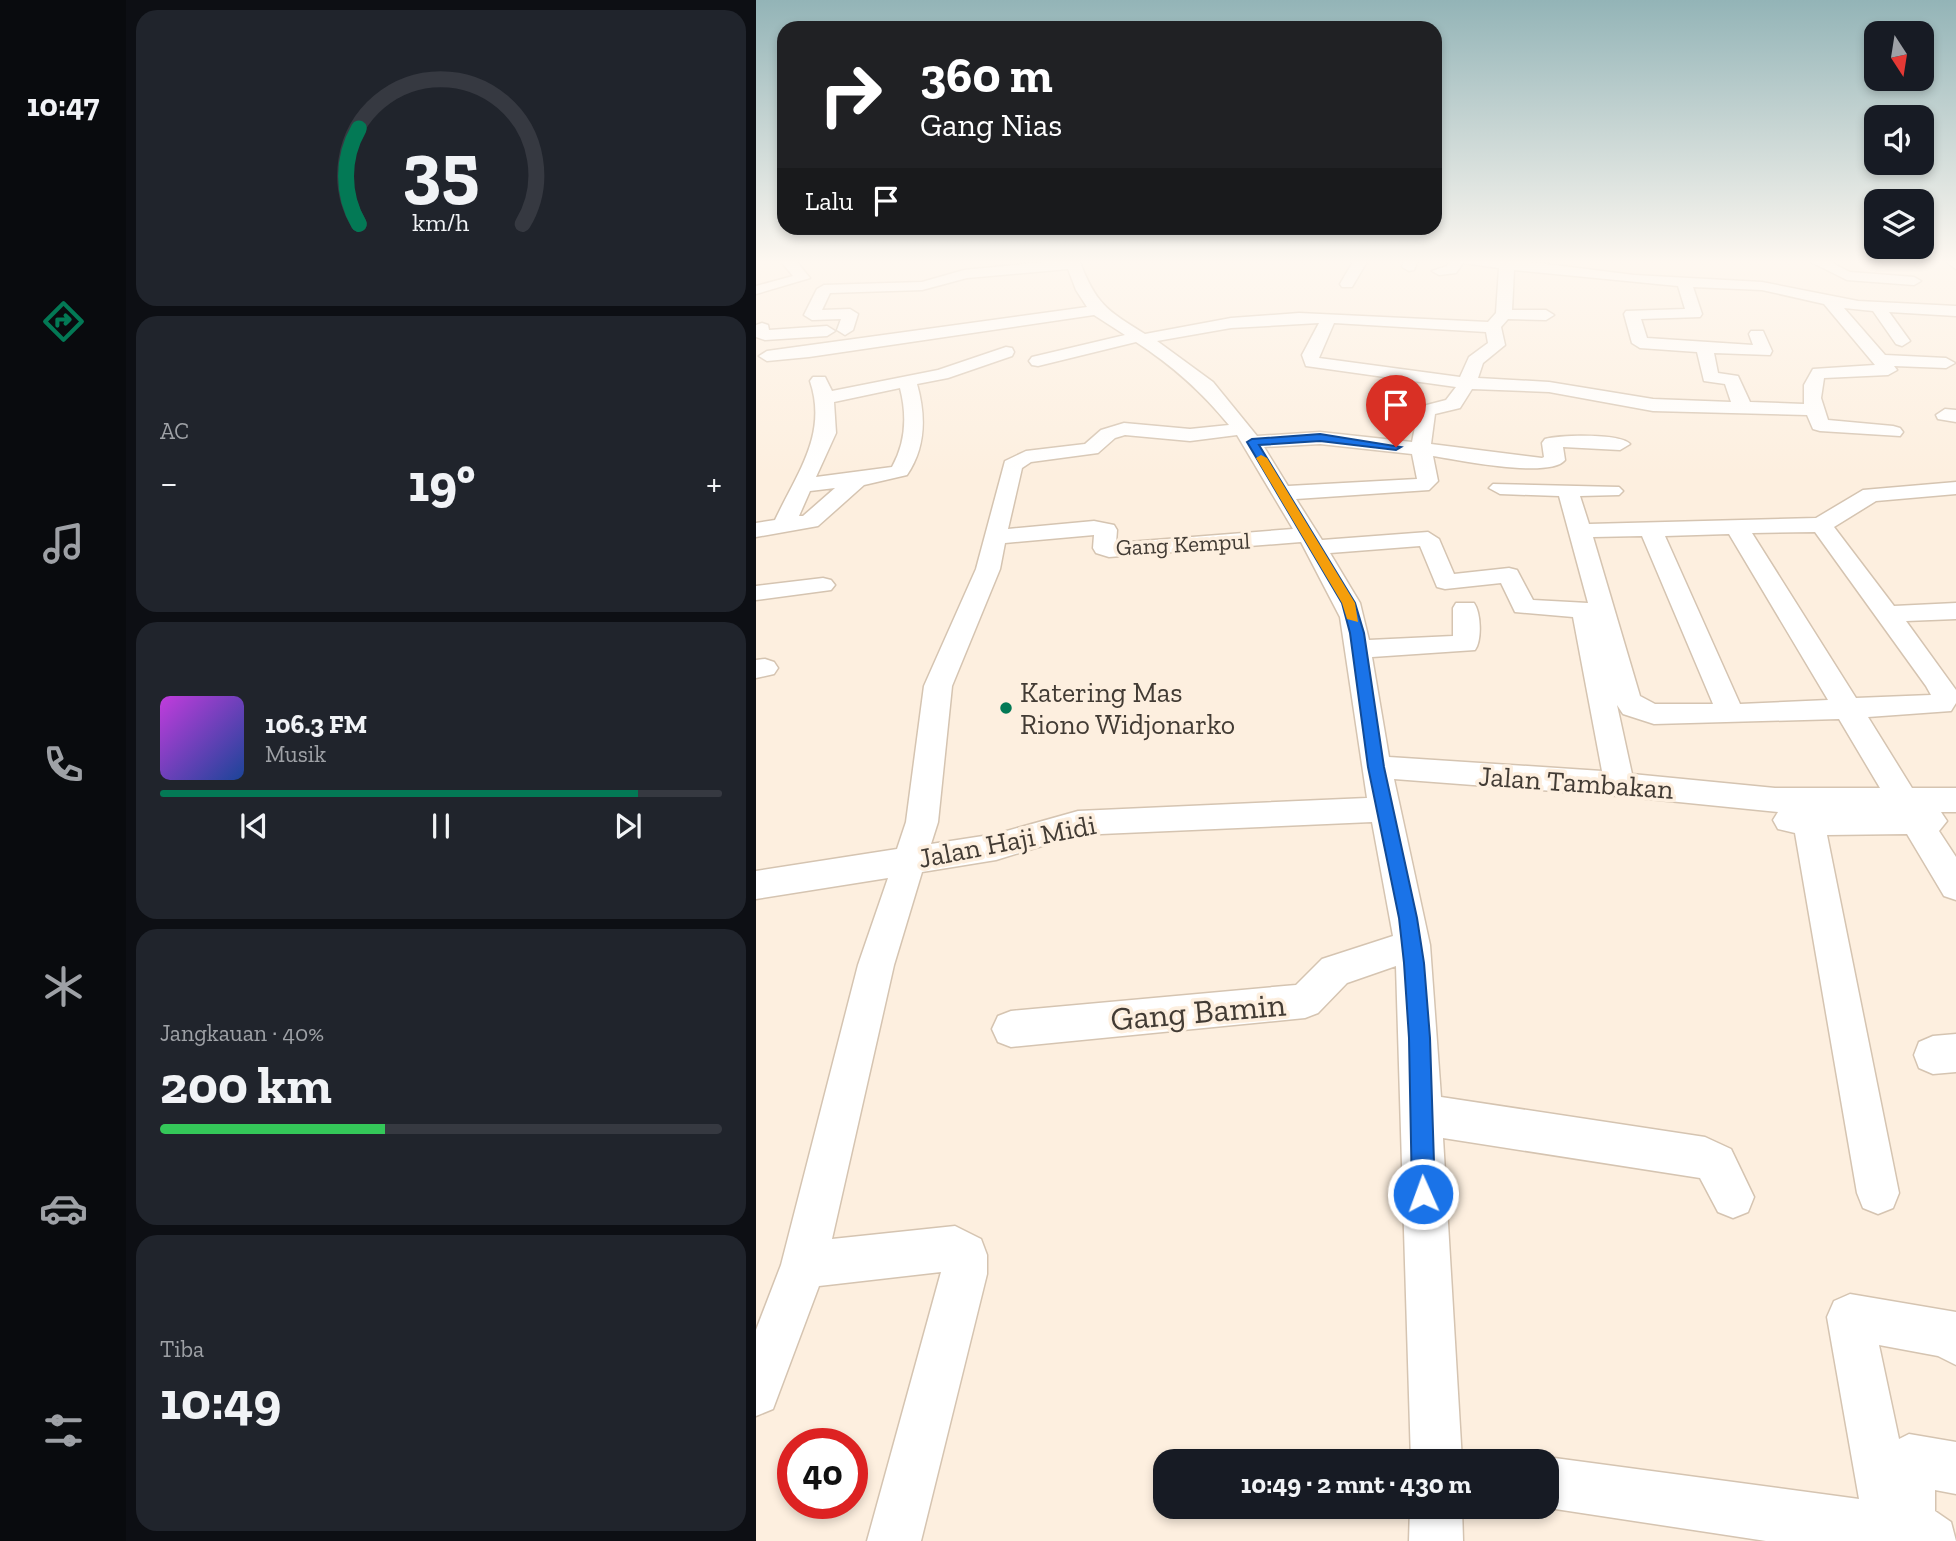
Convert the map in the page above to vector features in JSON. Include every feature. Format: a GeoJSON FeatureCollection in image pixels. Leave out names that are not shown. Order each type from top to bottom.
{"type":"FeatureCollection","features":[{"type":"Feature","properties":{"kind":"street"},"geometry":{"type":"LineString","coordinates":[[760,332],[765,335],[814,332]]}},
{"type":"Feature","properties":{"kind":"street"},"geometry":{"type":"LineString","coordinates":[[875,345],[878,332]]}},
{"type":"Feature","properties":{"kind":"street"},"geometry":{"type":"LineString","coordinates":[[767,356],[875,345],[943,332]]}},
{"type":"Feature","properties":{"kind":"street"},"geometry":{"type":"LineString","coordinates":[[1131,332],[1207,386],[1248,436],[1348,603],[1359,649],[1376,767],[1412,945],[1420,1038],[1420,1114],[1435,1449]]}},
{"type":"Feature","properties":{"kind":"street"},"geometry":{"type":"LineString","coordinates":[[1038,361],[1174,332]]}},
{"type":"Feature","properties":{"kind":"street"},"geometry":{"type":"LineString","coordinates":[[1322,332],[1310,355],[1312,362],[1386,366],[1467,383],[1549,387],[1653,405],[1814,410]]}},
{"type":"Feature","properties":{"kind":"street"},"geometry":{"type":"LineString","coordinates":[[1281,493],[1422,486],[1428,481],[1421,449],[1426,411],[1454,404],[1467,383],[1475,360],[1497,345],[1498,332]]}},
{"type":"Feature","properties":{"kind":"street"},"geometry":{"type":"LineString","coordinates":[[1636,332],[1640,343],[1764,351],[1757,334]]}},
{"type":"Feature","properties":{"kind":"street"},"geometry":{"type":"LineString","coordinates":[[1857,332],[1888,370],[1819,373],[1812,382],[1814,410],[1820,425],[1827,428],[1893,432]]}},
{"type":"Feature","properties":{"kind":"street"},"geometry":{"type":"LineString","coordinates":[[1895,332],[1902,341]]}},
{"type":"Feature","properties":{"kind":"street"},"geometry":{"type":"LineString","coordinates":[[1705,348],[1710,377],[1732,380],[1743,409]]}},
{"type":"Feature","properties":{"kind":"street"},"geometry":{"type":"LineString","coordinates":[[783,527],[826,433],[821,388],[907,382],[957,370],[1006,352]]}},
{"type":"Feature","properties":{"kind":"street"},"geometry":{"type":"LineString","coordinates":[[1881,360],[1946,363]]}},
{"type":"Feature","properties":{"kind":"street"},"geometry":{"type":"LineString","coordinates":[[804,485],[894,475],[905,463],[914,437],[916,414],[907,382]]}},
{"type":"Feature","properties":{"kind":"street"},"geometry":{"type":"LineString","coordinates":[[756,1392],[804,1265],[876,965],[922,822],[938,686],[988,569],[1004,494],[1017,460],[1091,449],[1108,434],[1124,429],[1190,435],[1320,438],[1543,464],[1555,460],[1552,443],[1559,441],[1620,444]]}},
{"type":"Feature","properties":{"kind":"street"},"geometry":{"type":"LineString","coordinates":[[756,530],[799,525],[819,516],[858,479]]}},
{"type":"Feature","properties":{"kind":"street"},"geometry":{"type":"LineString","coordinates":[[1500,488],[1612,491]]}},
{"type":"Feature","properties":{"kind":"street"},"geometry":{"type":"LineString","coordinates":[[1578,531],[1821,525],[1871,495],[1956,488]]}},
{"type":"Feature","properties":{"kind":"street"},"geometry":{"type":"LineString","coordinates":[[1568,490],[1628,699],[1633,707],[1654,714],[1731,714],[1931,707],[1941,704],[1946,697],[1891,614],[1821,525]]}},
{"type":"Feature","properties":{"kind":"street"},"geometry":{"type":"LineString","coordinates":[[1737,528],[1956,886]]}},
{"type":"Feature","properties":{"kind":"street","name":"Gang Kempul"},"geometry":{"type":"LineString","coordinates":[[996,537],[1106,530],[1104,548],[1109,550],[1311,541]]}},
{"type":"Feature","properties":{"kind":"street"},"geometry":{"type":"LineString","coordinates":[[1651,530],[1731,714]]}},
{"type":"Feature","properties":{"kind":"street"},"geometry":{"type":"LineString","coordinates":[[1311,541],[1428,539],[1445,582],[1508,575],[1524,607],[1584,610],[1619,784]]}},
{"type":"Feature","properties":{"kind":"street"},"geometry":{"type":"LineString","coordinates":[[756,593],[823,585]]}},
{"type":"Feature","properties":{"kind":"street"},"geometry":{"type":"LineString","coordinates":[[1359,649],[1466,644],[1465,608]]}},
{"type":"Feature","properties":{"kind":"street"},"geometry":{"type":"LineString","coordinates":[[1891,614],[1956,611]]}},
{"type":"Feature","properties":{"kind":"street","name":"Jalan Tambakan"},"geometry":{"type":"LineString","coordinates":[[1376,767],[1619,784],[1909,811],[1956,820]]}},
{"type":"Feature","properties":{"kind":"street","name":"Jalan Tambakan"},"geometry":{"type":"LineString","coordinates":[[1775,800],[1782,816],[1809,823],[1909,811],[1956,800]]}},
{"type":"Feature","properties":{"kind":"street","name":"Jalan Haji Midi"},"geometry":{"type":"LineString","coordinates":[[756,885],[996,846],[1078,823],[1385,809]]}},
{"type":"Feature","properties":{"kind":"street"},"geometry":{"type":"LineString","coordinates":[[1809,823],[1878,1194]]}},
{"type":"Feature","properties":{"kind":"street","name":"Gang Bamin"},"geometry":{"type":"LineString","coordinates":[[1010,1029],[1305,1001],[1335,971],[1412,945]]}},
{"type":"Feature","properties":{"kind":"street"},"geometry":{"type":"LineString","coordinates":[[1420,1114],[1705,1158],[1716,1164],[1733,1197]]}},
{"type":"Feature","properties":{"kind":"street"},"geometry":{"type":"LineString","coordinates":[[804,1265],[955,1248],[965,1255],[964,1274],[894,1541]]}},
{"type":"Feature","properties":{"kind":"street"},"geometry":{"type":"LineString","coordinates":[[1911,1535],[1850,1317],[1955,1335],[1956,1341]]}},
{"type":"Feature","properties":{"kind":"street"},"geometry":{"type":"LineString","coordinates":[[1911,1535],[1909,1460],[1956,1468]]}},
{"type":"Feature","properties":{"kind":"street"},"geometry":{"type":"LineString","coordinates":[[1559,1485],[1812,1531],[1911,1535]]}},
{"type":"Feature","properties":{"kind":"street"},"geometry":{"type":"LineString","coordinates":[[1436,1519],[1436,1541]]}},
{"type":"Feature","properties":{"kind":"slow traffic"},"geometry":{"type":"LineString","coordinates":[[1261,458],[1348,603],[1353,619]]}},
{"type":"Feature","properties":{"kind":"place","name":"Katering Mas Riono Widjonarko"},"geometry":{"type":"Point","coordinates":[1006,708]}},
{"type":"Feature","properties":{"kind":"route"},"geometry":{"type":"LineString","coordinates":[[1396,447],[1320,438],[1252,442],[1348,603],[1357,633],[1376,767],[1408,918],[1414,963],[1420,1038],[1423,1194]]}}]}
